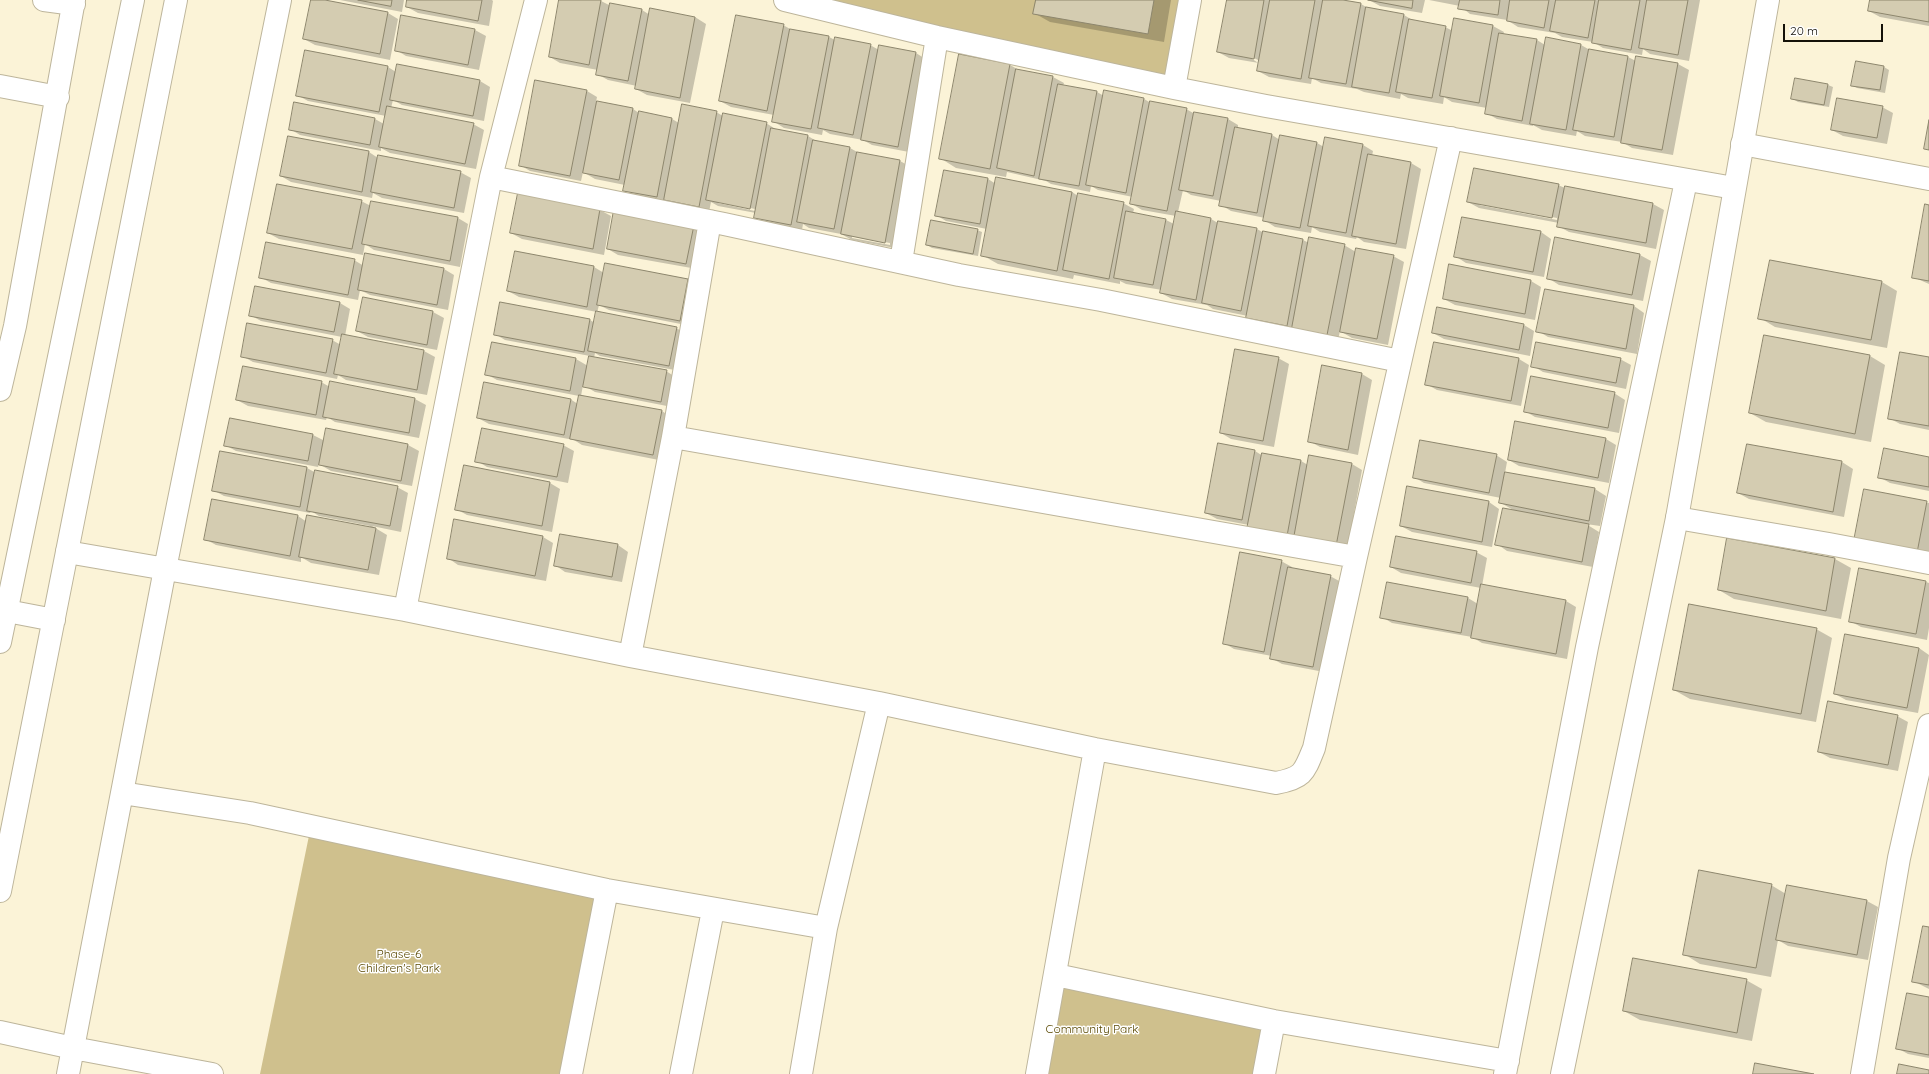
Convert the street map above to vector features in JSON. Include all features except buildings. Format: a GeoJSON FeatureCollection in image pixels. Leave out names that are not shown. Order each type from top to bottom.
{"type":"FeatureCollection","features":[{"type":"Feature","properties":{"kind":"street"},"geometry":{"type":"LineString","coordinates":[[0,390],[7,325],[58,97],[74,2],[44,0]]}},
{"type":"Feature","properties":{"kind":"street"},"geometry":{"type":"LineString","coordinates":[[0,642],[132,0]]}},
{"type":"Feature","properties":{"kind":"street"},"geometry":{"type":"LineString","coordinates":[[0,891],[176,0]]}},
{"type":"Feature","properties":{"kind":"street"},"geometry":{"type":"LineString","coordinates":[[68,1074],[165,569],[280,0]]}},
{"type":"Feature","properties":{"kind":"street"},"geometry":{"type":"LineString","coordinates":[[405,610],[491,177],[536,0]]}},
{"type":"Feature","properties":{"kind":"street"},"geometry":{"type":"LineString","coordinates":[[784,0],[819,4],[937,37],[1174,88],[1686,181],[1734,188]]}},
{"type":"Feature","properties":{"kind":"street"},"geometry":{"type":"LineString","coordinates":[[1174,88],[1190,0]]}},
{"type":"Feature","properties":{"kind":"street"},"geometry":{"type":"LineString","coordinates":[[1562,1074],[1677,518],[1768,0]]}},
{"type":"Feature","properties":{"kind":"street"},"geometry":{"type":"LineString","coordinates":[[901,262],[937,37]]}},
{"type":"Feature","properties":{"kind":"street"},"geometry":{"type":"LineString","coordinates":[[0,86],[58,97]]}},
{"type":"Feature","properties":{"kind":"street"},"geometry":{"type":"LineString","coordinates":[[67,552],[405,610],[630,656],[879,702],[1095,748],[1276,783],[1294,780],[1305,770],[1314,748],[1451,138]]}},
{"type":"Feature","properties":{"kind":"street"},"geometry":{"type":"LineString","coordinates":[[1742,144],[1929,179]]}},
{"type":"Feature","properties":{"kind":"street"},"geometry":{"type":"LineString","coordinates":[[491,177],[710,221],[901,262],[1400,361]]}},
{"type":"Feature","properties":{"kind":"street"},"geometry":{"type":"LineString","coordinates":[[1056,975],[1507,1068],[1587,647],[1686,181]]}},
{"type":"Feature","properties":{"kind":"street"},"geometry":{"type":"LineString","coordinates":[[630,656],[673,437],[710,221]]}},
{"type":"Feature","properties":{"kind":"street"},"geometry":{"type":"LineString","coordinates":[[673,437],[1356,557]]}},
{"type":"Feature","properties":{"kind":"street"},"geometry":{"type":"LineString","coordinates":[[1677,518],[1929,563]]}},
{"type":"Feature","properties":{"kind":"street"},"geometry":{"type":"LineString","coordinates":[[7,611],[54,620]]}},
{"type":"Feature","properties":{"kind":"street"},"geometry":{"type":"LineString","coordinates":[[801,1074],[826,928],[879,702]]}},
{"type":"Feature","properties":{"kind":"street"},"geometry":{"type":"LineString","coordinates":[[1862,1074],[1899,858],[1929,725]]}},
{"type":"Feature","properties":{"kind":"street"},"geometry":{"type":"LineString","coordinates":[[1037,1074],[1056,975],[1095,748]]}},
{"type":"Feature","properties":{"kind":"street"},"geometry":{"type":"LineString","coordinates":[[122,793],[250,813],[607,890],[713,910],[826,928]]}},
{"type":"Feature","properties":{"kind":"street"},"geometry":{"type":"LineString","coordinates":[[571,1074],[607,890]]}},
{"type":"Feature","properties":{"kind":"street"},"geometry":{"type":"LineString","coordinates":[[681,1074],[713,910]]}},
{"type":"Feature","properties":{"kind":"street"},"geometry":{"type":"LineString","coordinates":[[1264,1074],[1274,1021]]}},
{"type":"Feature","properties":{"kind":"street"},"geometry":{"type":"LineString","coordinates":[[0,1032],[73,1048],[212,1074]]}},
{"type":"Feature","properties":{"kind":"green space"},"geometry":{"type":"Polygon","coordinates":[[[820,0],[1185,0],[1168,81],[820,0]]]}},
{"type":"Feature","properties":{"kind":"green space","name":"Phase-6 Children's Park"},"geometry":{"type":"Polygon","coordinates":[[[311,826],[606,895],[571,1074],[260,1074],[311,826]]]}},
{"type":"Feature","properties":{"kind":"green space","name":"Community Park"},"geometry":{"type":"Polygon","coordinates":[[[1056,975],[1274,1021],[1264,1074],[1037,1074],[1056,975]]]}}]}
